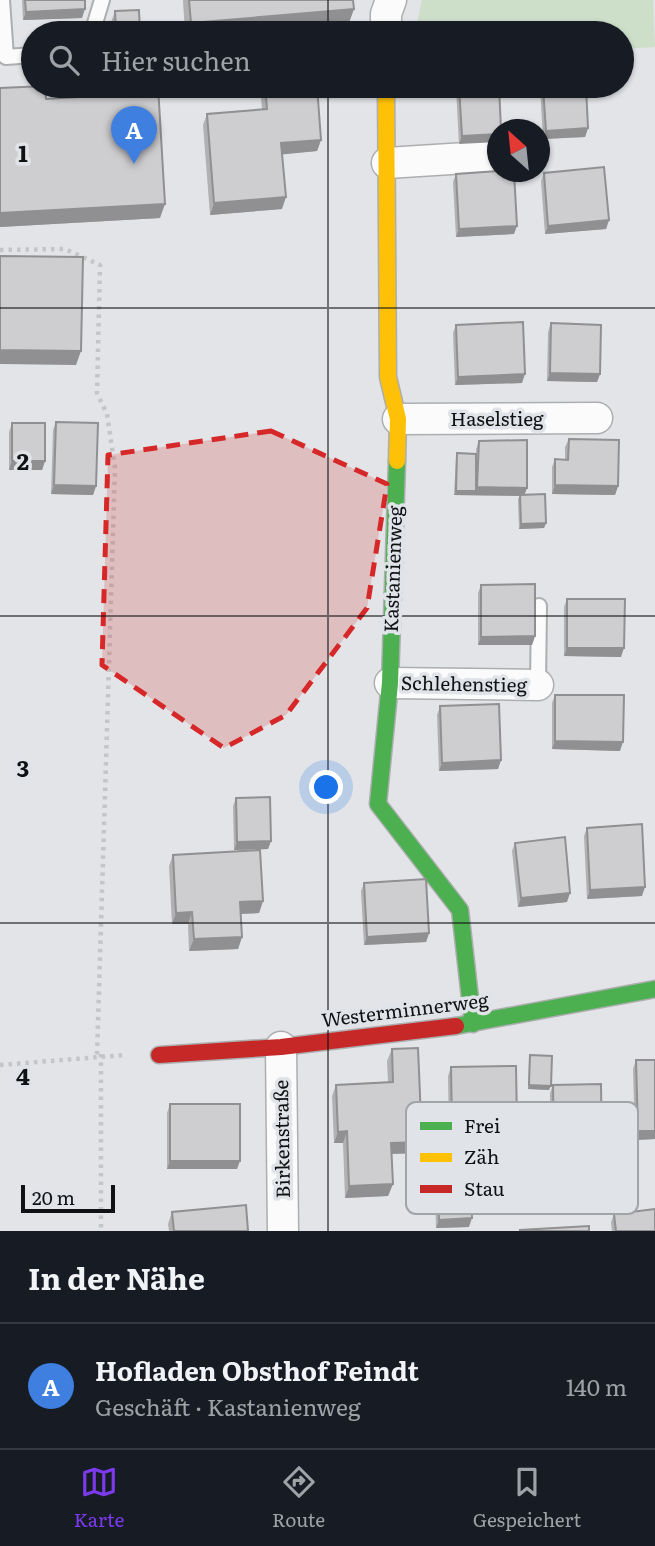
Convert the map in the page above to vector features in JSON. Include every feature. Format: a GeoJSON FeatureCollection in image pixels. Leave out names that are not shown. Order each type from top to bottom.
{"type":"FeatureCollection","features":[{"type":"Feature","properties":{"kind":"street"},"geometry":{"type":"LineString","coordinates":[[386,21],[391,0]]}},
{"type":"Feature","properties":{"kind":"street","name":"Kastanienweg"},"geometry":{"type":"LineString","coordinates":[[386,98],[388,377],[398,419],[390,684],[378,804],[460,910],[473,1024]]}},
{"type":"Feature","properties":{"kind":"street"},"geometry":{"type":"LineString","coordinates":[[387,163],[487,157]]}},
{"type":"Feature","properties":{"kind":"street","name":"Haselstieg"},"geometry":{"type":"LineString","coordinates":[[398,419],[597,418]]}},
{"type":"Feature","properties":{"kind":"street","name":"Schlehenstieg"},"geometry":{"type":"LineString","coordinates":[[390,684],[538,685]]}},
{"type":"Feature","properties":{"kind":"street","name":"Westerminnerweg"},"geometry":{"type":"LineString","coordinates":[[159,1055],[281,1047],[473,1024],[655,989]]}},
{"type":"Feature","properties":{"kind":"street","name":"Birkenstraße"},"geometry":{"type":"LineString","coordinates":[[281,1047],[284,1231]]}},
{"type":"Feature","properties":{"kind":"lane"},"geometry":{"type":"LineString","coordinates":[[2,0],[6,57],[21,56]]}},
{"type":"Feature","properties":{"kind":"lane"},"geometry":{"type":"LineString","coordinates":[[96,21],[102,0]]}},
{"type":"Feature","properties":{"kind":"lane"},"geometry":{"type":"LineString","coordinates":[[538,685],[539,606]]}},
{"type":"Feature","properties":{"kind":"path"},"geometry":{"type":"LineString","coordinates":[[104,98],[104,102],[107,101]]}},
{"type":"Feature","properties":{"kind":"path"},"geometry":{"type":"LineString","coordinates":[[0,250],[65,249],[100,265],[97,393],[107,414],[115,468],[99,1055],[102,1231]]}},
{"type":"Feature","properties":{"kind":"path"},"geometry":{"type":"LineString","coordinates":[[0,1065],[99,1055],[159,1055]]}},
{"type":"Feature","properties":{"kind":"highlighted area"},"geometry":{"type":"Polygon","coordinates":[[[271,431],[387,484],[367,608],[286,715],[224,748],[102,665],[108,455],[271,431]]]}},
{"type":"Feature","properties":{"kind":"green space"},"geometry":{"type":"Polygon","coordinates":[[[422,0],[653,0],[655,47],[634,48],[634,21],[418,21],[422,0]]]}},
{"type":"Feature","properties":{"kind":"building"},"geometry":{"type":"Polygon","coordinates":[[[25,0],[85,0],[85,9],[26,12],[25,0]]]}},
{"type":"Feature","properties":{"kind":"building"},"geometry":{"type":"Polygon","coordinates":[[[189,0],[353,0],[354,9],[214,21],[191,21],[189,0]]]}},
{"type":"Feature","properties":{"kind":"building"},"geometry":{"type":"Polygon","coordinates":[[[139,10],[139,21],[115,21],[115,11],[139,10]]]}},
{"type":"Feature","properties":{"kind":"building"},"geometry":{"type":"Polygon","coordinates":[[[21,87],[21,98],[159,98],[165,204],[0,213],[0,88],[21,87]]]}},
{"type":"Feature","properties":{"kind":"building"},"geometry":{"type":"Polygon","coordinates":[[[266,98],[318,98],[321,140],[281,143],[286,197],[214,203],[207,114],[267,109],[266,98]]]}},
{"type":"Feature","properties":{"kind":"building"},"geometry":{"type":"Polygon","coordinates":[[[460,98],[500,98],[500,119],[487,119],[487,135],[462,136],[460,98]]]}},
{"type":"Feature","properties":{"kind":"building"},"geometry":{"type":"Polygon","coordinates":[[[544,98],[587,98],[588,128],[550,131],[550,119],[545,119],[544,98]]]}},
{"type":"Feature","properties":{"kind":"building"},"geometry":{"type":"Polygon","coordinates":[[[604,167],[609,220],[548,226],[545,182],[550,182],[550,172],[604,167]]]}},
{"type":"Feature","properties":{"kind":"building"},"geometry":{"type":"Polygon","coordinates":[[[487,172],[487,182],[515,182],[517,226],[459,229],[456,174],[487,172]]]}},
{"type":"Feature","properties":{"kind":"building"},"geometry":{"type":"Polygon","coordinates":[[[0,256],[83,257],[81,351],[0,350],[0,256]]]}},
{"type":"Feature","properties":{"kind":"building"},"geometry":{"type":"Polygon","coordinates":[[[523,322],[525,374],[458,377],[456,325],[523,322]]]}},
{"type":"Feature","properties":{"kind":"building"},"geometry":{"type":"Polygon","coordinates":[[[551,323],[601,325],[600,374],[550,373],[551,323]]]}},
{"type":"Feature","properties":{"kind":"building"},"geometry":{"type":"Polygon","coordinates":[[[56,422],[98,423],[96,486],[54,485],[56,422]]]}},
{"type":"Feature","properties":{"kind":"building"},"geometry":{"type":"Polygon","coordinates":[[[12,423],[45,423],[45,461],[12,461],[12,423]]]}},
{"type":"Feature","properties":{"kind":"building"},"geometry":{"type":"Polygon","coordinates":[[[569,439],[619,440],[618,486],[555,485],[555,459],[568,460],[569,439]]]}},
{"type":"Feature","properties":{"kind":"building"},"geometry":{"type":"Polygon","coordinates":[[[527,440],[527,488],[477,487],[479,441],[527,440]]]}},
{"type":"Feature","properties":{"kind":"building"},"geometry":{"type":"Polygon","coordinates":[[[457,453],[476,454],[476,491],[456,491],[457,453]]]}},
{"type":"Feature","properties":{"kind":"building"},"geometry":{"type":"Polygon","coordinates":[[[545,494],[546,523],[521,524],[520,495],[545,494]]]}},
{"type":"Feature","properties":{"kind":"building"},"geometry":{"type":"Polygon","coordinates":[[[535,584],[535,636],[481,637],[481,585],[535,584]]]}},
{"type":"Feature","properties":{"kind":"building"},"geometry":{"type":"Polygon","coordinates":[[[567,599],[625,599],[624,648],[567,648],[567,599]]]}},
{"type":"Feature","properties":{"kind":"building"},"geometry":{"type":"Polygon","coordinates":[[[555,695],[624,695],[623,742],[555,741],[555,695]]]}},
{"type":"Feature","properties":{"kind":"building"},"geometry":{"type":"Polygon","coordinates":[[[499,704],[501,760],[442,763],[440,706],[499,704]]]}},
{"type":"Feature","properties":{"kind":"building"},"geometry":{"type":"Polygon","coordinates":[[[270,797],[271,841],[237,842],[236,798],[270,797]]]}},
{"type":"Feature","properties":{"kind":"building"},"geometry":{"type":"Polygon","coordinates":[[[642,824],[645,887],[590,890],[587,828],[642,824]]]}},
{"type":"Feature","properties":{"kind":"building"},"geometry":{"type":"Polygon","coordinates":[[[565,837],[570,893],[521,898],[515,843],[565,837]]]}},
{"type":"Feature","properties":{"kind":"building"},"geometry":{"type":"Polygon","coordinates":[[[260,850],[263,901],[240,902],[242,937],[194,939],[192,912],[176,913],[173,855],[260,850]]]}},
{"type":"Feature","properties":{"kind":"building"},"geometry":{"type":"Polygon","coordinates":[[[426,879],[429,933],[367,937],[364,883],[426,879]]]}},
{"type":"Feature","properties":{"kind":"building"},"geometry":{"type":"Polygon","coordinates":[[[418,1048],[420,1102],[406,1102],[406,1143],[391,1143],[393,1184],[349,1186],[347,1131],[338,1132],[336,1085],[393,1082],[392,1049],[418,1048]]]}},
{"type":"Feature","properties":{"kind":"building"},"geometry":{"type":"Polygon","coordinates":[[[530,1055],[552,1056],[551,1086],[529,1085],[530,1055]]]}},
{"type":"Feature","properties":{"kind":"building"},"geometry":{"type":"Polygon","coordinates":[[[636,1060],[655,1060],[655,1131],[638,1131],[636,1060]]]}},
{"type":"Feature","properties":{"kind":"building"},"geometry":{"type":"Polygon","coordinates":[[[516,1066],[517,1102],[452,1102],[451,1067],[516,1066]]]}},
{"type":"Feature","properties":{"kind":"building"},"geometry":{"type":"Polygon","coordinates":[[[601,1084],[601,1102],[553,1102],[553,1085],[601,1084]]]}},
{"type":"Feature","properties":{"kind":"building"},"geometry":{"type":"Polygon","coordinates":[[[170,1104],[240,1104],[240,1161],[170,1161],[170,1104]]]}},
{"type":"Feature","properties":{"kind":"building"},"geometry":{"type":"Polygon","coordinates":[[[246,1205],[248,1231],[174,1231],[172,1212],[246,1205]]]}},
{"type":"Feature","properties":{"kind":"building"},"geometry":{"type":"Polygon","coordinates":[[[655,1209],[655,1231],[616,1231],[614,1214],[638,1214],[638,1211],[655,1209]]]}},
{"type":"Feature","properties":{"kind":"building"},"geometry":{"type":"Polygon","coordinates":[[[439,1214],[472,1214],[472,1218],[439,1220],[439,1214]]]}},
{"type":"Feature","properties":{"kind":"building"},"geometry":{"type":"Polygon","coordinates":[[[589,1226],[589,1231],[520,1231],[520,1230],[589,1226]]]}},
{"type":"Feature","properties":{"kind":"traffic: fast"},"geometry":{"type":"LineString","coordinates":[[397,461],[390,683],[378,804],[460,910],[473,1024]]}},
{"type":"Feature","properties":{"kind":"traffic: fast"},"geometry":{"type":"LineString","coordinates":[[456,1026],[655,989]]}},
{"type":"Feature","properties":{"kind":"traffic: slow"},"geometry":{"type":"LineString","coordinates":[[386,98],[388,377],[398,419],[397,461]]}},
{"type":"Feature","properties":{"kind":"traffic: jam"},"geometry":{"type":"LineString","coordinates":[[159,1055],[281,1047],[456,1026]]}},
{"type":"Feature","properties":{"kind":"place","name":"Hofladen Obsthof Feindt"},"geometry":{"type":"Point","coordinates":[134,164]}}]}
